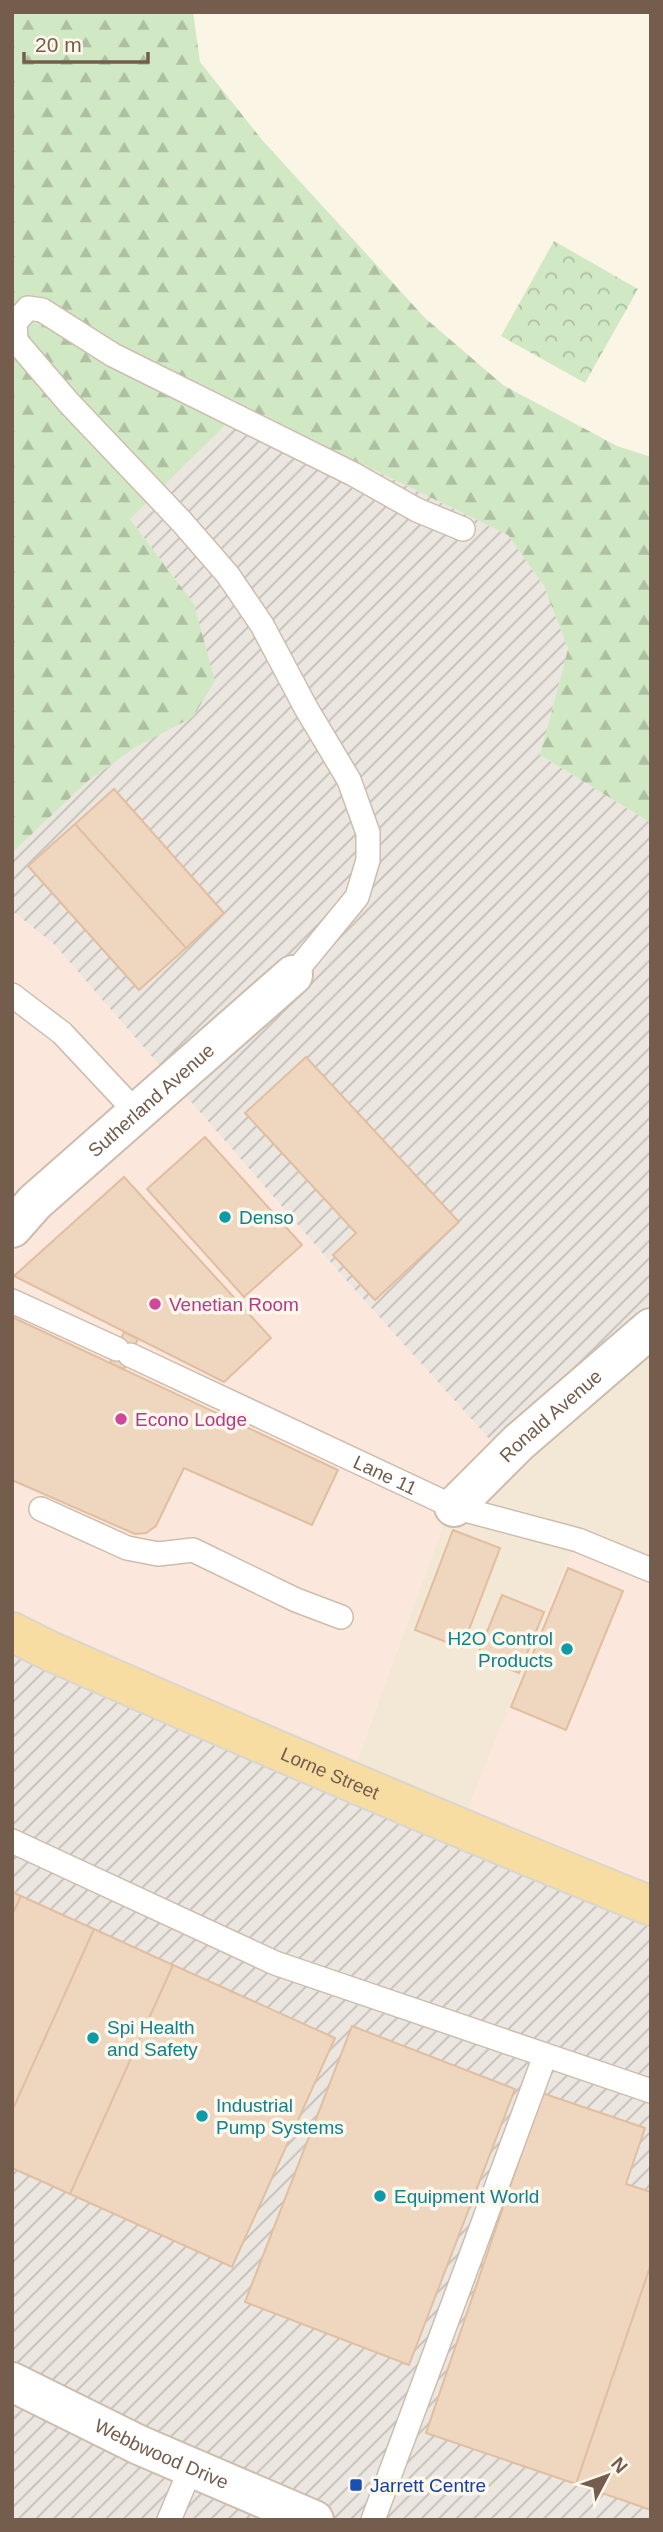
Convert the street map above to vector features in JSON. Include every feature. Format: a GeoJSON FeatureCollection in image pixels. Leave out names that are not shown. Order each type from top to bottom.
{"type":"FeatureCollection","features":[{"type":"Feature","properties":{"kind":"main road","name":"Lorne Street"},"geometry":{"type":"LineString","coordinates":[[12,1632],[251,1740],[461,1830],[651,1906]]}},
{"type":"Feature","properties":{"kind":"street","name":"Sutherland Avenue"},"geometry":{"type":"LineString","coordinates":[[12,1228],[35,1202],[293,975]]}},
{"type":"Feature","properties":{"kind":"street","name":"Ronald Avenue"},"geometry":{"type":"LineString","coordinates":[[454,1507],[519,1443],[651,1328]]}},
{"type":"Feature","properties":{"kind":"street","name":"Webbwood Drive"},"geometry":{"type":"LineString","coordinates":[[12,2382],[139,2445],[309,2519]]}},
{"type":"Feature","properties":{"kind":"lane"},"geometry":{"type":"LineString","coordinates":[[293,975],[356,897],[368,860],[368,833],[349,780],[306,708],[262,625],[228,575],[182,522],[69,403],[16,341],[15,323],[27,308],[42,310],[113,355],[331,463],[417,510],[463,529]]}},
{"type":"Feature","properties":{"kind":"lane"},"geometry":{"type":"LineString","coordinates":[[12,995],[62,1034],[136,1112]]}},
{"type":"Feature","properties":{"kind":"lane","name":"Lane 11"},"geometry":{"type":"LineString","coordinates":[[12,1301],[454,1507],[578,1540],[651,1570]]}},
{"type":"Feature","properties":{"kind":"lane"},"geometry":{"type":"LineString","coordinates":[[41,1509],[127,1548],[158,1554],[193,1550],[296,1600],[341,1617]]}},
{"type":"Feature","properties":{"kind":"lane"},"geometry":{"type":"LineString","coordinates":[[12,1841],[275,1963],[651,2091]]}},
{"type":"Feature","properties":{"kind":"lane"},"geometry":{"type":"LineString","coordinates":[[373,2520],[545,2056]]}},
{"type":"Feature","properties":{"kind":"lane"},"geometry":{"type":"LineString","coordinates":[[169,2520],[191,2468]]}},
{"type":"Feature","properties":{"kind":"shaded area"},"geometry":{"type":"Polygon","coordinates":[[[244,407],[508,535],[544,586],[568,649],[540,755],[651,823],[651,1321],[501,1452],[346,1280],[54,944],[12,911],[12,853],[88,781],[136,747],[194,604],[130,519],[244,407]]]}},
{"type":"Feature","properties":{"kind":"shaded area"},"geometry":{"type":"Polygon","coordinates":[[[12,911],[54,944],[346,1280],[501,1452],[452,1500],[351,1777],[12,1628],[12,911]]]}},
{"type":"Feature","properties":{"kind":"shaded area"},"geometry":{"type":"Polygon","coordinates":[[[651,1321],[651,1564],[462,1823],[351,1777],[452,1500],[651,1321]]]}},
{"type":"Feature","properties":{"kind":"shaded area"},"geometry":{"type":"Polygon","coordinates":[[[578,1534],[651,1564],[651,1902],[462,1823],[578,1534]]]}},
{"type":"Feature","properties":{"kind":"shaded area"},"geometry":{"type":"Polygon","coordinates":[[[12,1628],[651,1902],[651,2520],[12,2520],[12,1628]]]}},
{"type":"Feature","properties":{"kind":"green space"},"geometry":{"type":"Polygon","coordinates":[[[12,12],[193,12],[200,62],[263,141],[425,318],[503,385],[617,446],[651,457],[651,823],[540,755],[568,649],[544,586],[508,535],[244,407],[130,519],[194,604],[215,681],[193,717],[136,747],[88,781],[12,853],[12,12]]]}},
{"type":"Feature","properties":{"kind":"green space"},"geometry":{"type":"Polygon","coordinates":[[[554,241],[638,289],[585,383],[501,336],[554,241]]]}},
{"type":"Feature","properties":{"kind":"building"},"geometry":{"type":"Polygon","coordinates":[[[114,789],[224,913],[186,948],[75,824],[114,789]]]}},
{"type":"Feature","properties":{"kind":"building"},"geometry":{"type":"Polygon","coordinates":[[[75,824],[186,948],[139,990],[28,866],[75,824]]]}},
{"type":"Feature","properties":{"kind":"building"},"geometry":{"type":"Polygon","coordinates":[[[306,1057],[459,1222],[375,1300],[333,1255],[356,1233],[245,1113],[306,1057]]]}},
{"type":"Feature","properties":{"kind":"building","name":"Denso"},"geometry":{"type":"Polygon","coordinates":[[[205,1137],[302,1245],[244,1297],[147,1189],[205,1137]]]}},
{"type":"Feature","properties":{"kind":"building","name":"Venetian Room"},"geometry":{"type":"Polygon","coordinates":[[[124,1177],[271,1338],[224,1382],[14,1276],[124,1177]]]}},
{"type":"Feature","properties":{"kind":"building","name":"Econo Lodge"},"geometry":{"type":"Polygon","coordinates":[[[12,1317],[338,1470],[312,1525],[184,1468],[156,1526],[146,1533],[135,1534],[12,1480],[12,1317]]]}},
{"type":"Feature","properties":{"kind":"building"},"geometry":{"type":"Polygon","coordinates":[[[124,1332],[138,1339],[124,1369],[110,1363],[124,1332]]]}},
{"type":"Feature","properties":{"kind":"building"},"geometry":{"type":"Polygon","coordinates":[[[453,1530],[500,1548],[462,1648],[415,1630],[453,1530]]]}},
{"type":"Feature","properties":{"kind":"building","name":"H2O Control Products"},"geometry":{"type":"Polygon","coordinates":[[[568,1568],[623,1591],[566,1730],[511,1707],[568,1568]]]}},
{"type":"Feature","properties":{"kind":"building"},"geometry":{"type":"Polygon","coordinates":[[[502,1595],[544,1612],[519,1673],[477,1656],[502,1595]]]}},
{"type":"Feature","properties":{"kind":"building"},"geometry":{"type":"Polygon","coordinates":[[[12,1892],[21,1896],[12,1915],[12,1892]]]}},
{"type":"Feature","properties":{"kind":"building"},"geometry":{"type":"Polygon","coordinates":[[[21,1896],[94,1929],[12,2111],[12,1915],[21,1896]]]}},
{"type":"Feature","properties":{"kind":"building","name":"Spi Health and Safety"},"geometry":{"type":"Polygon","coordinates":[[[94,1929],[173,1965],[70,2194],[12,2168],[12,2111],[94,1929]]]}},
{"type":"Feature","properties":{"kind":"building","name":"Industrial Pump Systems"},"geometry":{"type":"Polygon","coordinates":[[[173,1965],[335,2038],[232,2267],[70,2194],[173,1965]]]}},
{"type":"Feature","properties":{"kind":"building","name":"Equipment World"},"geometry":{"type":"Polygon","coordinates":[[[352,2026],[515,2089],[409,2365],[245,2302],[352,2026]]]}},
{"type":"Feature","properties":{"kind":"building"},"geometry":{"type":"Polygon","coordinates":[[[542,2093],[645,2128],[626,2184],[651,2192],[651,2264],[576,2484],[426,2433],[542,2093]]]}},
{"type":"Feature","properties":{"kind":"building"},"geometry":{"type":"Polygon","coordinates":[[[651,2264],[651,2510],[576,2484],[651,2264]]]}},
{"type":"Feature","properties":{"kind":"place","name":"Denso"},"geometry":{"type":"Point","coordinates":[225,1217]}},
{"type":"Feature","properties":{"kind":"place","name":"Venetian Room"},"geometry":{"type":"Point","coordinates":[155,1304]}},
{"type":"Feature","properties":{"kind":"place","name":"Econo Lodge"},"geometry":{"type":"Point","coordinates":[121,1419]}},
{"type":"Feature","properties":{"kind":"place","name":"H2O Control Products"},"geometry":{"type":"Point","coordinates":[567,1649]}},
{"type":"Feature","properties":{"kind":"place","name":"Spi Health and Safety"},"geometry":{"type":"Point","coordinates":[93,2038]}},
{"type":"Feature","properties":{"kind":"place","name":"Industrial Pump Systems"},"geometry":{"type":"Point","coordinates":[202,2116]}},
{"type":"Feature","properties":{"kind":"place","name":"Equipment World"},"geometry":{"type":"Point","coordinates":[380,2196]}},
{"type":"Feature","properties":{"kind":"place","name":"Jarrett Centre"},"geometry":{"type":"Point","coordinates":[356,2485]}}]}
